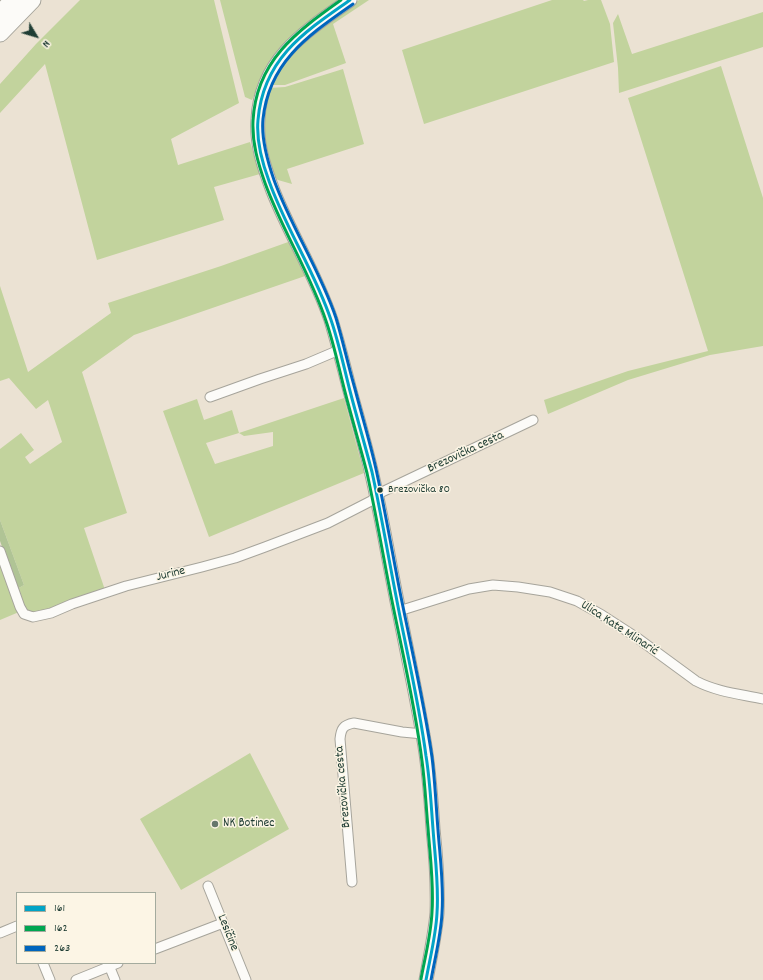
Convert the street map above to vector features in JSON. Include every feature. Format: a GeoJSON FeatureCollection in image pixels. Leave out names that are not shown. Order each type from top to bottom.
{"type":"FeatureCollection","features":[{"type":"Feature","properties":{"kind":"highway"},"geometry":{"type":"LineString","coordinates":[[0,14],[13,0]]}},
{"type":"Feature","properties":{"kind":"highway"},"geometry":{"type":"LineString","coordinates":[[0,33],[32,0]]}},
{"type":"Feature","properties":{"kind":"main road"},"geometry":{"type":"LineString","coordinates":[[350,0],[298,38],[273,70],[262,95],[260,105],[258,120],[259,146],[267,176],[279,206],[316,282],[330,319],[377,496],[423,734],[430,787],[435,852],[437,915],[426,980]]}},
{"type":"Feature","properties":{"kind":"street"},"geometry":{"type":"LineString","coordinates":[[210,397],[306,364],[339,350]]}},
{"type":"Feature","properties":{"kind":"street","name":"Brezovička cesta"},"geometry":{"type":"LineString","coordinates":[[377,496],[533,420]]}},
{"type":"Feature","properties":{"kind":"street","name":"Jurine"},"geometry":{"type":"LineString","coordinates":[[0,551],[20,607],[24,614],[34,617],[50,613],[126,586],[209,565],[266,548],[328,523],[371,501],[377,496]]}},
{"type":"Feature","properties":{"kind":"street","name":"Ulica Kate Mlinarić"},"geometry":{"type":"LineString","coordinates":[[399,611],[470,589],[494,585],[550,592],[577,601],[602,615],[636,637],[696,681],[721,691],[763,699]]}},
{"type":"Feature","properties":{"kind":"street","name":"Brezovička cesta"},"geometry":{"type":"LineString","coordinates":[[352,882],[340,739],[343,728],[347,724],[354,723],[402,732],[423,734]]}},
{"type":"Feature","properties":{"kind":"street","name":"Lesičine"},"geometry":{"type":"LineString","coordinates":[[208,886],[246,980]]}},
{"type":"Feature","properties":{"kind":"street"},"geometry":{"type":"LineString","coordinates":[[156,949],[223,923]]}},
{"type":"Feature","properties":{"kind":"street"},"geometry":{"type":"LineString","coordinates":[[0,933],[16,926]]}},
{"type":"Feature","properties":{"kind":"street"},"geometry":{"type":"LineString","coordinates":[[43,964],[50,980]]}},
{"type":"Feature","properties":{"kind":"street"},"geometry":{"type":"LineString","coordinates":[[76,980],[108,965],[114,980]]}},
{"type":"Feature","properties":{"kind":"green space"},"geometry":{"type":"Polygon","coordinates":[[[80,0],[214,0],[239,103],[171,139],[178,165],[250,142],[260,174],[214,187],[224,220],[97,260],[45,64],[0,113],[0,84],[36,44],[80,0]]]}},
{"type":"Feature","properties":{"kind":"green space"},"geometry":{"type":"Polygon","coordinates":[[[220,0],[342,0],[263,77],[252,100],[245,97],[220,0]]]}},
{"type":"Feature","properties":{"kind":"green space"},"geometry":{"type":"Polygon","coordinates":[[[359,0],[369,0],[333,24],[346,63],[285,85],[271,85],[289,55],[317,29],[359,0]]]}},
{"type":"Feature","properties":{"kind":"green space"},"geometry":{"type":"Polygon","coordinates":[[[552,0],[601,0],[610,24],[614,62],[424,124],[402,50],[552,0]]]}},
{"type":"Feature","properties":{"kind":"green space"},"geometry":{"type":"Polygon","coordinates":[[[763,12],[763,47],[619,93],[613,23],[618,14],[632,54],[763,12]]]}},
{"type":"Feature","properties":{"kind":"green space"},"geometry":{"type":"Polygon","coordinates":[[[721,66],[763,198],[763,346],[710,355],[628,380],[548,414],[544,400],[628,371],[708,351],[628,98],[721,66]]]}},
{"type":"Feature","properties":{"kind":"green space"},"geometry":{"type":"Polygon","coordinates":[[[343,69],[364,144],[287,169],[292,184],[278,180],[272,175],[264,148],[263,121],[269,88],[285,87],[343,69]]]}},
{"type":"Feature","properties":{"kind":"green space"},"geometry":{"type":"Polygon","coordinates":[[[291,241],[308,275],[134,335],[82,372],[127,513],[84,528],[105,590],[38,614],[27,611],[17,589],[24,585],[0,520],[0,449],[21,433],[34,450],[25,457],[30,464],[62,442],[48,400],[36,409],[9,378],[0,381],[0,286],[28,372],[111,313],[108,303],[221,266],[291,241]]]}},
{"type":"Feature","properties":{"kind":"green space"},"geometry":{"type":"Polygon","coordinates":[[[344,398],[364,473],[209,537],[163,411],[197,399],[204,420],[232,410],[239,433],[344,398]],[[273,432],[244,436],[239,433],[206,443],[215,464],[273,446],[273,432]]]}},
{"type":"Feature","properties":{"kind":"green space"},"geometry":{"type":"Polygon","coordinates":[[[0,520],[24,585],[17,589],[0,541],[0,520]]]}},
{"type":"Feature","properties":{"kind":"green space"},"geometry":{"type":"Polygon","coordinates":[[[0,560],[19,612],[0,620],[0,560]]]}},
{"type":"Feature","properties":{"kind":"green space","name":"NK Botinec"},"geometry":{"type":"Polygon","coordinates":[[[250,753],[289,829],[181,890],[140,819],[250,753]]]}},
{"type":"Feature","properties":{"kind":"transit line","name":"162"},"geometry":{"type":"LineString","coordinates":[[341,0],[294,37],[281,50],[270,65],[262,81],[256,100],[253,121],[253,137],[265,183],[279,218],[312,286],[329,330],[367,473],[412,699],[424,778],[432,870],[432,902],[428,946],[421,979]]}},
{"type":"Feature","properties":{"kind":"transit line","name":"161"},"geometry":{"type":"LineString","coordinates":[[350,0],[302,36],[277,64],[268,80],[262,99],[258,120],[258,136],[264,166],[276,199],[317,285],[334,329],[372,472],[420,716],[429,783],[438,892],[433,946],[426,980]]}},
{"type":"Feature","properties":{"kind":"transit line","name":"263"},"geometry":{"type":"LineString","coordinates":[[353,4],[307,39],[294,51],[283,65],[273,81],[267,99],[263,119],[263,134],[267,157],[274,180],[322,283],[339,327],[376,469],[421,695],[433,766],[442,871],[442,913],[438,946],[431,980]]}},
{"type":"Feature","properties":{"kind":"place","name":"Brezovička 80"},"geometry":{"type":"Point","coordinates":[380,490]}},
{"type":"Feature","properties":{"kind":"place","name":"NK Botinec"},"geometry":{"type":"Point","coordinates":[215,824]}}]}
